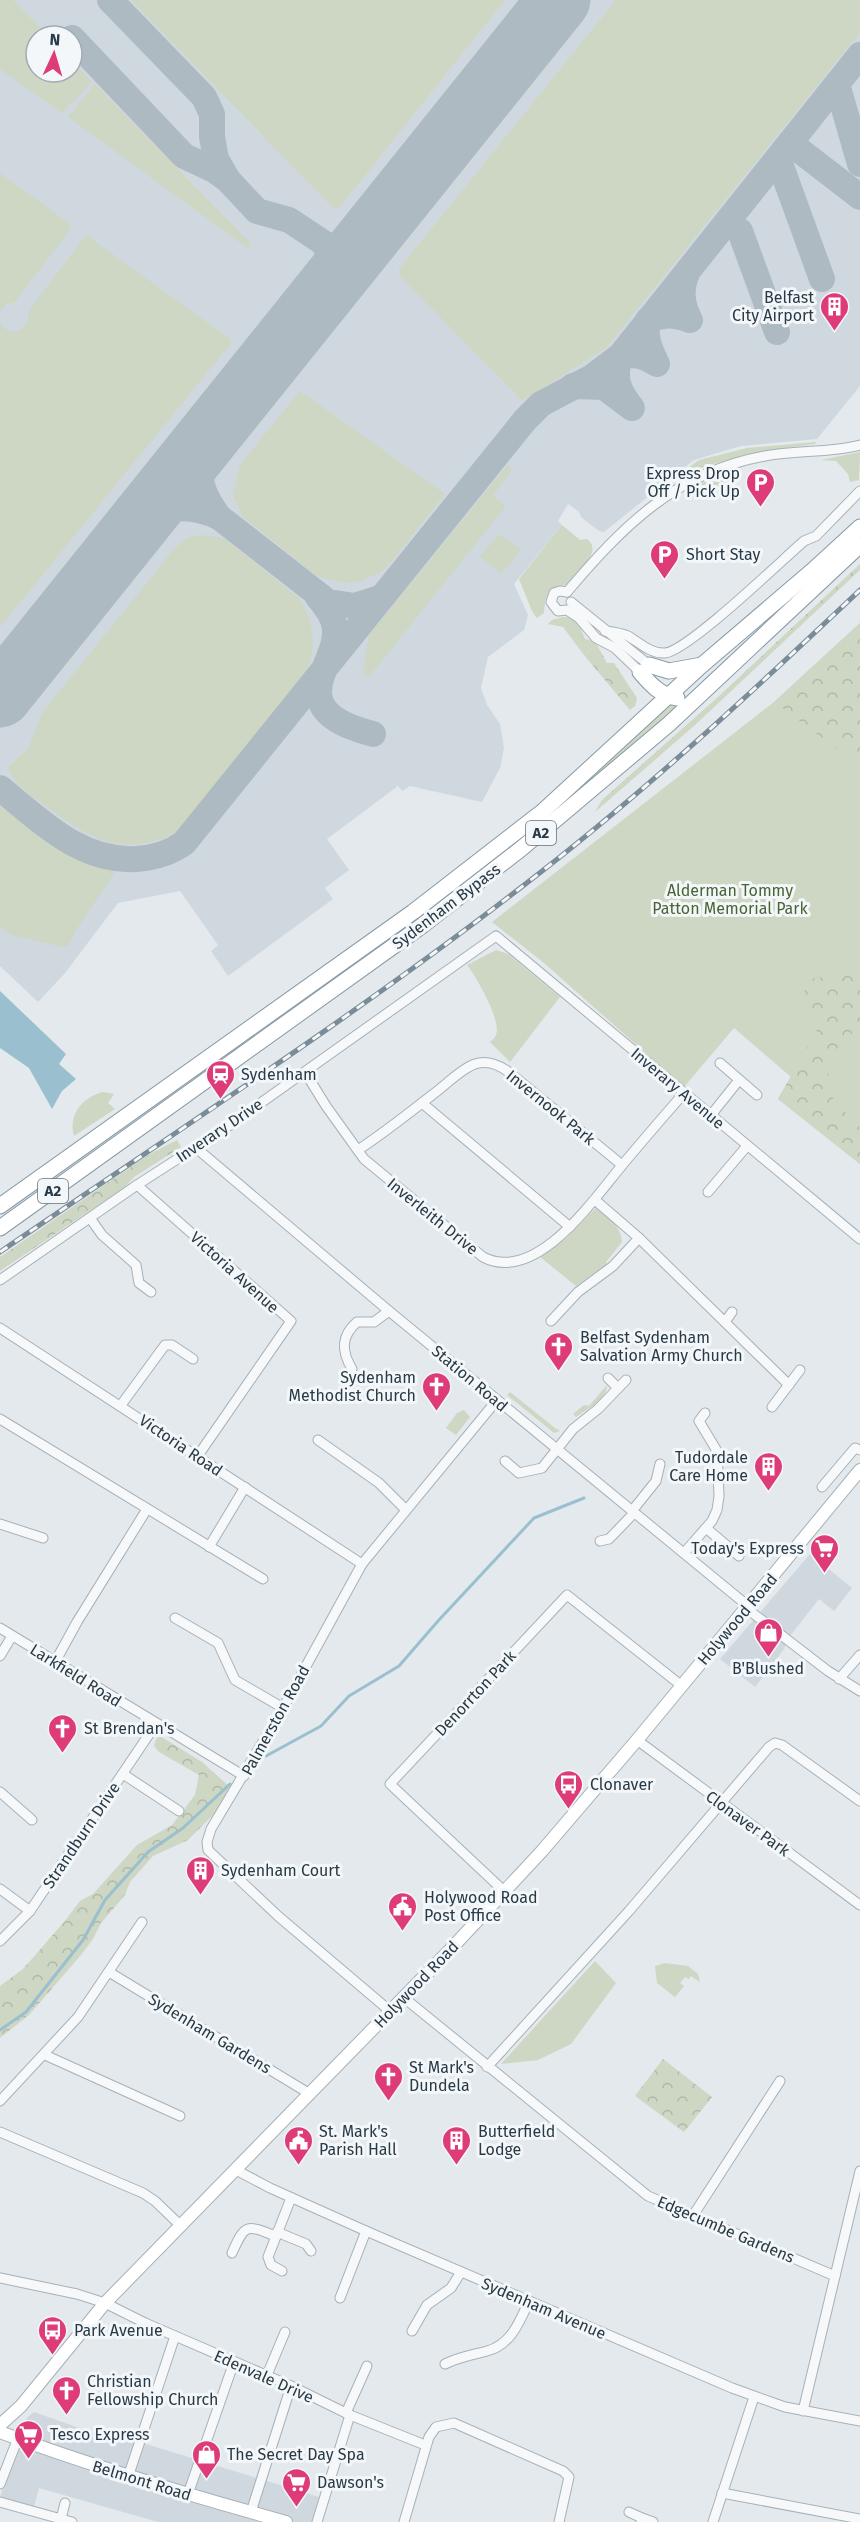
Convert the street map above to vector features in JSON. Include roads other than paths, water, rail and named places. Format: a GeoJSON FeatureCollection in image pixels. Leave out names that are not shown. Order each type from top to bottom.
{"type":"FeatureCollection","features":[{"type":"Feature","properties":{"kind":"highway","name":"Sydenham Bypass"},"geometry":{"type":"LineString","coordinates":[[0,1206],[432,898],[542,812],[635,725],[860,527]]}},
{"type":"Feature","properties":{"kind":"highway","name":"Sydenham Bypass"},"geometry":{"type":"LineString","coordinates":[[0,1228],[459,897],[551,825],[669,724],[860,545]]}},
{"type":"Feature","properties":{"kind":"highway"},"geometry":{"type":"LineString","coordinates":[[646,673],[702,665]]}},
{"type":"Feature","properties":{"kind":"highway"},"geometry":{"type":"LineString","coordinates":[[646,673],[668,696],[683,698],[705,689]]}},
{"type":"Feature","properties":{"kind":"highway"},"geometry":{"type":"LineString","coordinates":[[635,725],[646,701],[646,673]]}},
{"type":"Feature","properties":{"kind":"main road","name":"Holywood Road"},"geometry":{"type":"LineString","coordinates":[[0,2425],[21,2406],[105,2303],[505,1892],[637,1740],[860,1470]]}},
{"type":"Feature","properties":{"kind":"main road","name":"Belmont Road"},"geometry":{"type":"LineString","coordinates":[[0,2432],[128,2477],[286,2522]]}},
{"type":"Feature","properties":{"kind":"street"},"geometry":{"type":"LineString","coordinates":[[646,673],[615,648],[596,638],[569,606],[567,592],[606,546],[659,499],[701,476],[763,456],[860,445]]}},
{"type":"Feature","properties":{"kind":"street"},"geometry":{"type":"LineString","coordinates":[[605,631],[626,635],[652,651],[664,654],[674,651],[721,615],[804,541],[816,536],[860,491]]}},
{"type":"Feature","properties":{"kind":"street"},"geometry":{"type":"LineString","coordinates":[[567,592],[554,593],[550,602],[556,610],[569,606]]}},
{"type":"Feature","properties":{"kind":"street"},"geometry":{"type":"LineString","coordinates":[[569,606],[605,631],[646,673]]}},
{"type":"Feature","properties":{"kind":"street","name":"Inverary Drive"},"geometry":{"type":"LineString","coordinates":[[0,1280],[305,1072],[496,936]]}},
{"type":"Feature","properties":{"kind":"street","name":"Inverary Avenue"},"geometry":{"type":"LineString","coordinates":[[496,936],[860,1239]]}},
{"type":"Feature","properties":{"kind":"street","name":"Invernook Park"},"geometry":{"type":"LineString","coordinates":[[358,1150],[469,1067],[484,1062],[495,1064],[510,1073],[622,1165]]}},
{"type":"Feature","properties":{"kind":"street"},"geometry":{"type":"LineString","coordinates":[[720,1063],[757,1095]]}},
{"type":"Feature","properties":{"kind":"street","name":"Inverleith Drive"},"geometry":{"type":"LineString","coordinates":[[305,1072],[358,1150],[373,1167],[491,1261],[511,1264],[531,1255],[570,1227],[684,1093]]}},
{"type":"Feature","properties":{"kind":"street"},"geometry":{"type":"LineString","coordinates":[[711,1115],[739,1080]]}},
{"type":"Feature","properties":{"kind":"street"},"geometry":{"type":"LineString","coordinates":[[422,1103],[570,1227]]}},
{"type":"Feature","properties":{"kind":"street"},"geometry":{"type":"LineString","coordinates":[[708,1192],[747,1146]]}},
{"type":"Feature","properties":{"kind":"street","name":"Station Road"},"geometry":{"type":"LineString","coordinates":[[195,1147],[747,1607],[839,1679],[860,1691]]}},
{"type":"Feature","properties":{"kind":"street","name":"Victoria Avenue"},"geometry":{"type":"LineString","coordinates":[[137,1185],[291,1321],[197,1457]]}},
{"type":"Feature","properties":{"kind":"street"},"geometry":{"type":"LineString","coordinates":[[595,1200],[639,1238],[789,1385]]}},
{"type":"Feature","properties":{"kind":"street"},"geometry":{"type":"LineString","coordinates":[[90,1218],[102,1235],[136,1264],[139,1283],[151,1292]]}},
{"type":"Feature","properties":{"kind":"street"},"geometry":{"type":"LineString","coordinates":[[551,1321],[578,1292],[613,1266],[639,1238]]}},
{"type":"Feature","properties":{"kind":"street"},"geometry":{"type":"LineString","coordinates":[[352,1369],[341,1361],[344,1338],[349,1329],[357,1322],[378,1320],[389,1311]]}},
{"type":"Feature","properties":{"kind":"street"},"geometry":{"type":"LineString","coordinates":[[725,1322],[732,1312]]}},
{"type":"Feature","properties":{"kind":"street","name":"Victoria Road"},"geometry":{"type":"LineString","coordinates":[[0,1328],[362,1564]]}},
{"type":"Feature","properties":{"kind":"street"},"geometry":{"type":"LineString","coordinates":[[121,1405],[165,1345],[172,1344],[193,1359]]}},
{"type":"Feature","properties":{"kind":"street"},"geometry":{"type":"LineString","coordinates":[[772,1407],[800,1370]]}},
{"type":"Feature","properties":{"kind":"street"},"geometry":{"type":"LineString","coordinates":[[608,1378],[618,1388]]}},
{"type":"Feature","properties":{"kind":"street"},"geometry":{"type":"LineString","coordinates":[[505,1461],[519,1473],[542,1467],[576,1426],[598,1409],[626,1380]]}},
{"type":"Feature","properties":{"kind":"street","name":"Palmerston Road"},"geometry":{"type":"LineString","coordinates":[[390,2011],[278,1916],[208,1850],[207,1842],[211,1829],[283,1708],[362,1564],[497,1400]]}},
{"type":"Feature","properties":{"kind":"street"},"geometry":{"type":"LineString","coordinates":[[684,1553],[706,1528],[717,1510],[720,1479],[717,1451],[699,1421],[705,1413]]}},
{"type":"Feature","properties":{"kind":"street"},"geometry":{"type":"LineString","coordinates":[[0,1419],[262,1579]]}},
{"type":"Feature","properties":{"kind":"street"},"geometry":{"type":"LineString","coordinates":[[318,1440],[379,1483],[405,1509]]}},
{"type":"Feature","properties":{"kind":"street"},"geometry":{"type":"LineString","coordinates":[[822,1487],[855,1448],[860,1450]]}},
{"type":"Feature","properties":{"kind":"street"},"geometry":{"type":"LineString","coordinates":[[600,1541],[609,1539],[633,1512],[657,1481],[660,1464]]}},
{"type":"Feature","properties":{"kind":"street"},"geometry":{"type":"LineString","coordinates":[[209,1547],[245,1487]]}},
{"type":"Feature","properties":{"kind":"street"},"geometry":{"type":"LineString","coordinates":[[55,1662],[147,1509]]}},
{"type":"Feature","properties":{"kind":"street"},"geometry":{"type":"LineString","coordinates":[[0,1524],[43,1538]]}},
{"type":"Feature","properties":{"kind":"street"},"geometry":{"type":"LineString","coordinates":[[706,1528],[739,1556]]}},
{"type":"Feature","properties":{"kind":"street","name":"Denorrton Park"},"geometry":{"type":"LineString","coordinates":[[505,1892],[390,1784],[567,1595],[682,1686]]}},
{"type":"Feature","properties":{"kind":"street"},"geometry":{"type":"LineString","coordinates":[[176,1618],[218,1643],[235,1680],[283,1708]]}},
{"type":"Feature","properties":{"kind":"street","name":"Larkfield Road"},"geometry":{"type":"LineString","coordinates":[[0,1628],[244,1776]]}},
{"type":"Feature","properties":{"kind":"street"},"geometry":{"type":"LineString","coordinates":[[0,1656],[12,1636]]}},
{"type":"Feature","properties":{"kind":"street"},"geometry":{"type":"LineString","coordinates":[[839,1679],[860,1655]]}},
{"type":"Feature","properties":{"kind":"street","name":"Strandburn Drive"},"geometry":{"type":"LineString","coordinates":[[0,1941],[30,1911],[156,1724]]}},
{"type":"Feature","properties":{"kind":"street","name":"Clonaver Park"},"geometry":{"type":"LineString","coordinates":[[637,1740],[860,1905]]}},
{"type":"Feature","properties":{"kind":"street"},"geometry":{"type":"LineString","coordinates":[[487,2067],[629,1911],[769,1747],[775,1743],[782,1745],[860,1801]]}},
{"type":"Feature","properties":{"kind":"street"},"geometry":{"type":"LineString","coordinates":[[123,1774],[179,1811]]}},
{"type":"Feature","properties":{"kind":"street"},"geometry":{"type":"LineString","coordinates":[[0,1792],[32,1820]]}},
{"type":"Feature","properties":{"kind":"street"},"geometry":{"type":"LineString","coordinates":[[0,1889],[30,1911]]}},
{"type":"Feature","properties":{"kind":"street"},"geometry":{"type":"LineString","coordinates":[[0,2101],[78,2017],[142,1922]]}},
{"type":"Feature","properties":{"kind":"street","name":"Sydenham Gardens"},"geometry":{"type":"LineString","coordinates":[[110,1972],[310,2094]]}},
{"type":"Feature","properties":{"kind":"street","name":"Edgecumbe Gardens"},"geometry":{"type":"LineString","coordinates":[[404,1997],[648,2196],[835,2276]]}},
{"type":"Feature","properties":{"kind":"street"},"geometry":{"type":"LineString","coordinates":[[45,2055],[180,2116]]}},
{"type":"Feature","properties":{"kind":"street"},"geometry":{"type":"LineString","coordinates":[[694,2214],[780,2081]]}},
{"type":"Feature","properties":{"kind":"street"},"geometry":{"type":"LineString","coordinates":[[0,2132],[143,2193],[155,2201],[180,2226]]}},
{"type":"Feature","properties":{"kind":"street","name":"Sydenham Avenue"},"geometry":{"type":"LineString","coordinates":[[236,2170],[291,2198],[366,2231],[754,2397],[802,2410],[860,2421]]}},
{"type":"Feature","properties":{"kind":"street"},"geometry":{"type":"LineString","coordinates":[[802,2410],[860,2171]]}},
{"type":"Feature","properties":{"kind":"street"},"geometry":{"type":"LineString","coordinates":[[282,2271],[269,2262],[269,2251],[291,2198]]}},
{"type":"Feature","properties":{"kind":"street"},"geometry":{"type":"LineString","coordinates":[[232,2253],[241,2232],[247,2227],[254,2227],[306,2244],[311,2252]]}},
{"type":"Feature","properties":{"kind":"street"},"geometry":{"type":"LineString","coordinates":[[340,2298],[366,2231]]}},
{"type":"Feature","properties":{"kind":"street"},"geometry":{"type":"LineString","coordinates":[[412,2331],[427,2305],[451,2288],[461,2272]]}},
{"type":"Feature","properties":{"kind":"street"},"geometry":{"type":"LineString","coordinates":[[0,2278],[77,2294],[105,2303]]}},
{"type":"Feature","properties":{"kind":"street"},"geometry":{"type":"LineString","coordinates":[[446,2364],[458,2357],[499,2347],[506,2342],[516,2329],[529,2301]]}},
{"type":"Feature","properties":{"kind":"street","name":"Edenvale Drive"},"geometry":{"type":"LineString","coordinates":[[105,2303],[267,2375],[348,2414],[425,2445]]}},
{"type":"Feature","properties":{"kind":"street"},"geometry":{"type":"LineString","coordinates":[[267,2375],[285,2332]]}},
{"type":"Feature","properties":{"kind":"street"},"geometry":{"type":"LineString","coordinates":[[128,2477],[175,2336]]}},
{"type":"Feature","properties":{"kind":"street"},"geometry":{"type":"LineString","coordinates":[[188,2494],[234,2362]]}},
{"type":"Feature","properties":{"kind":"street"},"geometry":{"type":"LineString","coordinates":[[317,2522],[348,2414],[367,2366]]}},
{"type":"Feature","properties":{"kind":"street"},"geometry":{"type":"LineString","coordinates":[[251,2512],[291,2386]]}},
{"type":"Feature","properties":{"kind":"street"},"geometry":{"type":"LineString","coordinates":[[713,2522],[754,2397]]}},
{"type":"Feature","properties":{"kind":"street"},"geometry":{"type":"LineString","coordinates":[[404,2522],[425,2445],[436,2427],[454,2423],[563,2471],[569,2477],[559,2522]]}},
{"type":"Feature","properties":{"kind":"street"},"geometry":{"type":"LineString","coordinates":[[0,2484],[18,2438]]}},
{"type":"Feature","properties":{"kind":"street"},"geometry":{"type":"LineString","coordinates":[[722,2493],[860,2519]]}},
{"type":"Feature","properties":{"kind":"street"},"geometry":{"type":"LineString","coordinates":[[0,2502],[72,2522]]}},
{"type":"Feature","properties":{"kind":"street"},"geometry":{"type":"LineString","coordinates":[[61,2519],[65,2503]]}},
{"type":"Feature","properties":{"kind":"street"},"geometry":{"type":"LineString","coordinates":[[629,2512],[641,2520],[653,2522]]}},
{"type":"Feature","properties":{"kind":"water"},"geometry":{"type":"Polygon","coordinates":[[[0,991],[66,1054],[59,1064],[76,1079],[62,1091],[52,1109],[29,1068],[0,1048],[0,991]]]}},
{"type":"Feature","properties":{"kind":"waterway"},"geometry":{"type":"LineString","coordinates":[[266,1756],[321,1726],[349,1696],[399,1666],[534,1518],[584,1498]]}},
{"type":"Feature","properties":{"kind":"waterway"},"geometry":{"type":"LineString","coordinates":[[0,2030],[26,2012],[83,1940],[105,1900],[148,1852],[183,1828],[230,1784]]}},
{"type":"Feature","properties":{"kind":"railway"},"geometry":{"type":"LineString","coordinates":[[0,1252],[333,1025],[528,882],[656,777],[860,590]]}},
{"type":"Feature","properties":{"kind":"place","name":"Belfast City Airport"},"geometry":{"type":"Point","coordinates":[835,332]}},
{"type":"Feature","properties":{"kind":"place","name":"Express Drop Off / Pick Up"},"geometry":{"type":"Point","coordinates":[761,508]}},
{"type":"Feature","properties":{"kind":"place","name":"Short Stay"},"geometry":{"type":"Point","coordinates":[665,580]}},
{"type":"Feature","properties":{"kind":"place","name":"Sydenham"},"geometry":{"type":"Point","coordinates":[220,1100]}},
{"type":"Feature","properties":{"kind":"place","name":"Belfast Sydenham Salvation Army Church"},"geometry":{"type":"Point","coordinates":[559,1372]}},
{"type":"Feature","properties":{"kind":"place","name":"Sydenham Methodist Church"},"geometry":{"type":"Point","coordinates":[437,1412]}},
{"type":"Feature","properties":{"kind":"place","name":"Tudordale Care Home"},"geometry":{"type":"Point","coordinates":[769,1492]}},
{"type":"Feature","properties":{"kind":"place","name":"Today's Express"},"geometry":{"type":"Point","coordinates":[825,1574]}},
{"type":"Feature","properties":{"kind":"place","name":"B'Blushed"},"geometry":{"type":"Point","coordinates":[768,1658]}},
{"type":"Feature","properties":{"kind":"place","name":"St Brendan's"},"geometry":{"type":"Point","coordinates":[63,1754]}},
{"type":"Feature","properties":{"kind":"place","name":"Clonaver"},"geometry":{"type":"Point","coordinates":[569,1810]}},
{"type":"Feature","properties":{"kind":"place","name":"Sydenham Court"},"geometry":{"type":"Point","coordinates":[200,1896]}},
{"type":"Feature","properties":{"kind":"place","name":"Holywood Road Post Office"},"geometry":{"type":"Point","coordinates":[403,1932]}},
{"type":"Feature","properties":{"kind":"place","name":"St Mark's Dundela"},"geometry":{"type":"Point","coordinates":[388,2102]}},
{"type":"Feature","properties":{"kind":"place","name":"St. Mark's Parish Hall"},"geometry":{"type":"Point","coordinates":[298,2166]}},
{"type":"Feature","properties":{"kind":"place","name":"Butterfield Lodge"},"geometry":{"type":"Point","coordinates":[457,2166]}},
{"type":"Feature","properties":{"kind":"place","name":"Park Avenue"},"geometry":{"type":"Point","coordinates":[53,2356]}},
{"type":"Feature","properties":{"kind":"place","name":"Christian Fellowship Church"},"geometry":{"type":"Point","coordinates":[66,2416]}},
{"type":"Feature","properties":{"kind":"place","name":"Tesco Express"},"geometry":{"type":"Point","coordinates":[29,2460]}},
{"type":"Feature","properties":{"kind":"place","name":"The Secret Day Spa"},"geometry":{"type":"Point","coordinates":[206,2480]}},
{"type":"Feature","properties":{"kind":"place","name":"Dawson's"},"geometry":{"type":"Point","coordinates":[296,2508]}},
{"type":"Feature","properties":{"kind":"park label","name":"Alderman Tommy Patton Memorial Park"},"geometry":{"type":"Point","coordinates":[730,899]}}]}
